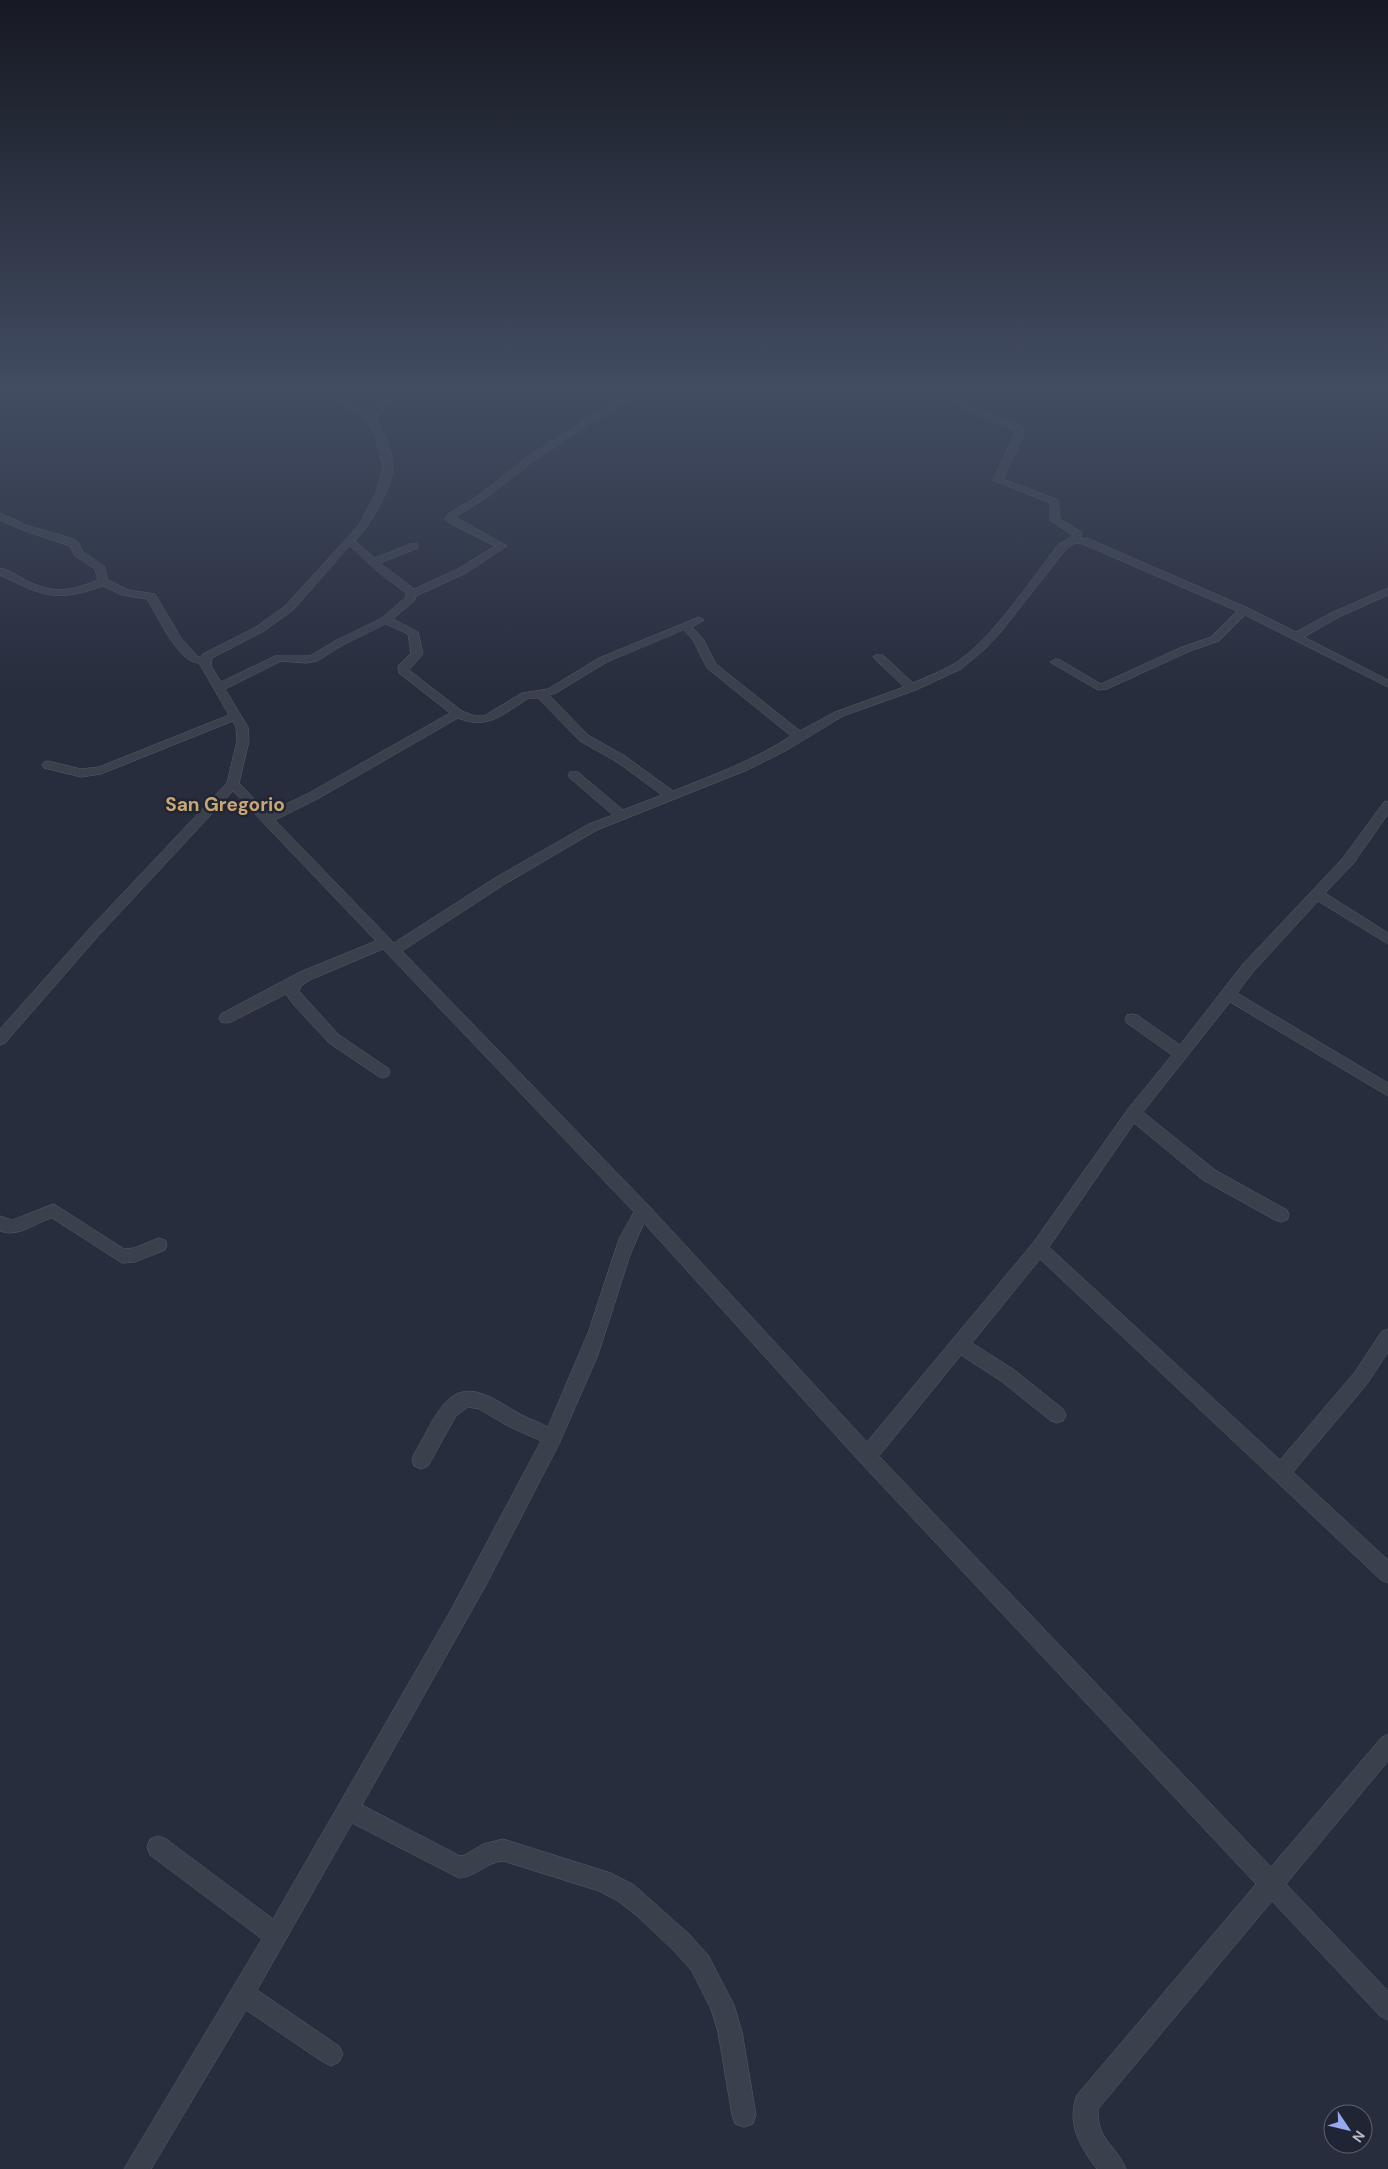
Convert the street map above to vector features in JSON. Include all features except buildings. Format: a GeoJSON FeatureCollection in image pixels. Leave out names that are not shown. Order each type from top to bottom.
{"type":"FeatureCollection","features":[{"type":"Feature","properties":{"kind":"street"},"geometry":{"type":"LineString","coordinates":[[0,1039],[95,931],[233,784],[243,741],[242,727],[205,666],[205,660],[210,654],[260,629],[289,608],[363,526],[382,489]]}},
{"type":"Feature","properties":{"kind":"street"},"geometry":{"type":"LineString","coordinates":[[218,688],[280,658],[313,659],[338,643],[386,620],[411,598],[411,594],[462,571],[502,546],[450,519],[451,516],[482,498],[493,489]]}},
{"type":"Feature","properties":{"kind":"street"},"geometry":{"type":"LineString","coordinates":[[1022,489],[1056,502],[1055,520],[1077,534],[1074,540]]}},
{"type":"Feature","properties":{"kind":"street"},"geometry":{"type":"LineString","coordinates":[[0,516],[23,528],[57,536],[72,543],[79,554],[100,568],[103,582]]}},
{"type":"Feature","properties":{"kind":"street"},"geometry":{"type":"LineString","coordinates":[[226,1018],[305,976],[389,947],[433,926],[478,895],[593,827],[756,761],[839,714],[912,688],[957,667],[981,647],[1063,546],[1074,540],[1085,541],[1244,610],[1388,684]]}},
{"type":"Feature","properties":{"kind":"street"},"geometry":{"type":"LineString","coordinates":[[350,541],[411,594]]}},
{"type":"Feature","properties":{"kind":"street"},"geometry":{"type":"LineString","coordinates":[[373,562],[414,546]]}},
{"type":"Feature","properties":{"kind":"street"},"geometry":{"type":"LineString","coordinates":[[0,571],[41,591],[55,595],[70,594],[103,582],[126,593],[151,596],[191,657],[195,660],[205,660]]}},
{"type":"Feature","properties":{"kind":"street"},"geometry":{"type":"LineString","coordinates":[[1296,637],[1335,615],[1388,591]]}},
{"type":"Feature","properties":{"kind":"street"},"geometry":{"type":"LineString","coordinates":[[1056,662],[1098,687],[1103,687],[1186,649],[1215,639],[1244,610]]}},
{"type":"Feature","properties":{"kind":"street"},"geometry":{"type":"LineString","coordinates":[[386,620],[413,633],[417,654],[404,666],[404,671],[458,713],[473,720],[483,721],[526,694],[541,694],[562,686],[603,660],[699,620]]}},
{"type":"Feature","properties":{"kind":"street"},"geometry":{"type":"LineString","coordinates":[[685,625],[698,639],[711,666],[799,736]]}},
{"type":"Feature","properties":{"kind":"street"},"geometry":{"type":"LineString","coordinates":[[879,657],[912,688]]}},
{"type":"Feature","properties":{"kind":"street"},"geometry":{"type":"LineString","coordinates":[[541,694],[584,738],[620,759],[672,796]]}},
{"type":"Feature","properties":{"kind":"street"},"geometry":{"type":"LineString","coordinates":[[266,819],[315,795],[458,713]]}},
{"type":"Feature","properties":{"kind":"street"},"geometry":{"type":"LineString","coordinates":[[48,765],[81,773],[101,770],[236,716]]}},
{"type":"Feature","properties":{"kind":"street"},"geometry":{"type":"LineString","coordinates":[[574,775],[621,815]]}},
{"type":"Feature","properties":{"kind":"street"},"geometry":{"type":"LineString","coordinates":[[233,784],[643,1211],[867,1456],[1388,2008]]}},
{"type":"Feature","properties":{"kind":"street"},"geometry":{"type":"LineString","coordinates":[[867,1456],[1039,1248],[1133,1113],[1228,994],[1272,942],[1318,896],[1348,861],[1388,806]]}},
{"type":"Feature","properties":{"kind":"street"},"geometry":{"type":"LineString","coordinates":[[1318,896],[1388,939]]}},
{"type":"Feature","properties":{"kind":"street"},"geometry":{"type":"LineString","coordinates":[[295,983],[292,988],[293,995],[334,1039],[382,1072]]}},
{"type":"Feature","properties":{"kind":"street"},"geometry":{"type":"LineString","coordinates":[[1228,994],[1388,1090]]}},
{"type":"Feature","properties":{"kind":"street"},"geometry":{"type":"LineString","coordinates":[[1132,1019],[1182,1054]]}},
{"type":"Feature","properties":{"kind":"street"},"geometry":{"type":"LineString","coordinates":[[1133,1113],[1209,1175],[1281,1215]]}},
{"type":"Feature","properties":{"kind":"street"},"geometry":{"type":"LineString","coordinates":[[0,1223],[4,1227],[14,1227],[46,1212],[54,1211],[122,1256],[135,1255],[159,1245]]}},
{"type":"Feature","properties":{"kind":"street"},"geometry":{"type":"LineString","coordinates":[[137,2169],[242,1994],[436,1657],[553,1438],[599,1330],[624,1247],[632,1227],[643,1211]]}},
{"type":"Feature","properties":{"kind":"street"},"geometry":{"type":"LineString","coordinates":[[1039,1248],[1388,1573]]}},
{"type":"Feature","properties":{"kind":"street"},"geometry":{"type":"LineString","coordinates":[[1281,1472],[1361,1378],[1388,1337]]}},
{"type":"Feature","properties":{"kind":"street"},"geometry":{"type":"LineString","coordinates":[[959,1344],[1007,1375],[1057,1416]]}},
{"type":"Feature","properties":{"kind":"street"},"geometry":{"type":"LineString","coordinates":[[421,1460],[450,1410],[462,1400],[468,1398],[482,1401],[514,1420],[553,1438]]}},
{"type":"Feature","properties":{"kind":"street"},"geometry":{"type":"LineString","coordinates":[[1113,2169],[1095,2146],[1085,2125],[1086,2104],[1388,1745]]}},
{"type":"Feature","properties":{"kind":"street"},"geometry":{"type":"LineString","coordinates":[[348,1809],[459,1867],[471,1865],[490,1851],[503,1850],[604,1881],[626,1893],[681,1942],[700,1963],[722,2005],[744,2115]]}},
{"type":"Feature","properties":{"kind":"street"},"geometry":{"type":"LineString","coordinates":[[158,1847],[276,1935]]}},
{"type":"Feature","properties":{"kind":"street"},"geometry":{"type":"LineString","coordinates":[[242,1994],[332,2054]]}},
{"type":"Feature","properties":{"kind":"district","name":"San Gregorio"},"geometry":{"type":"Point","coordinates":[225,804]}}]}
